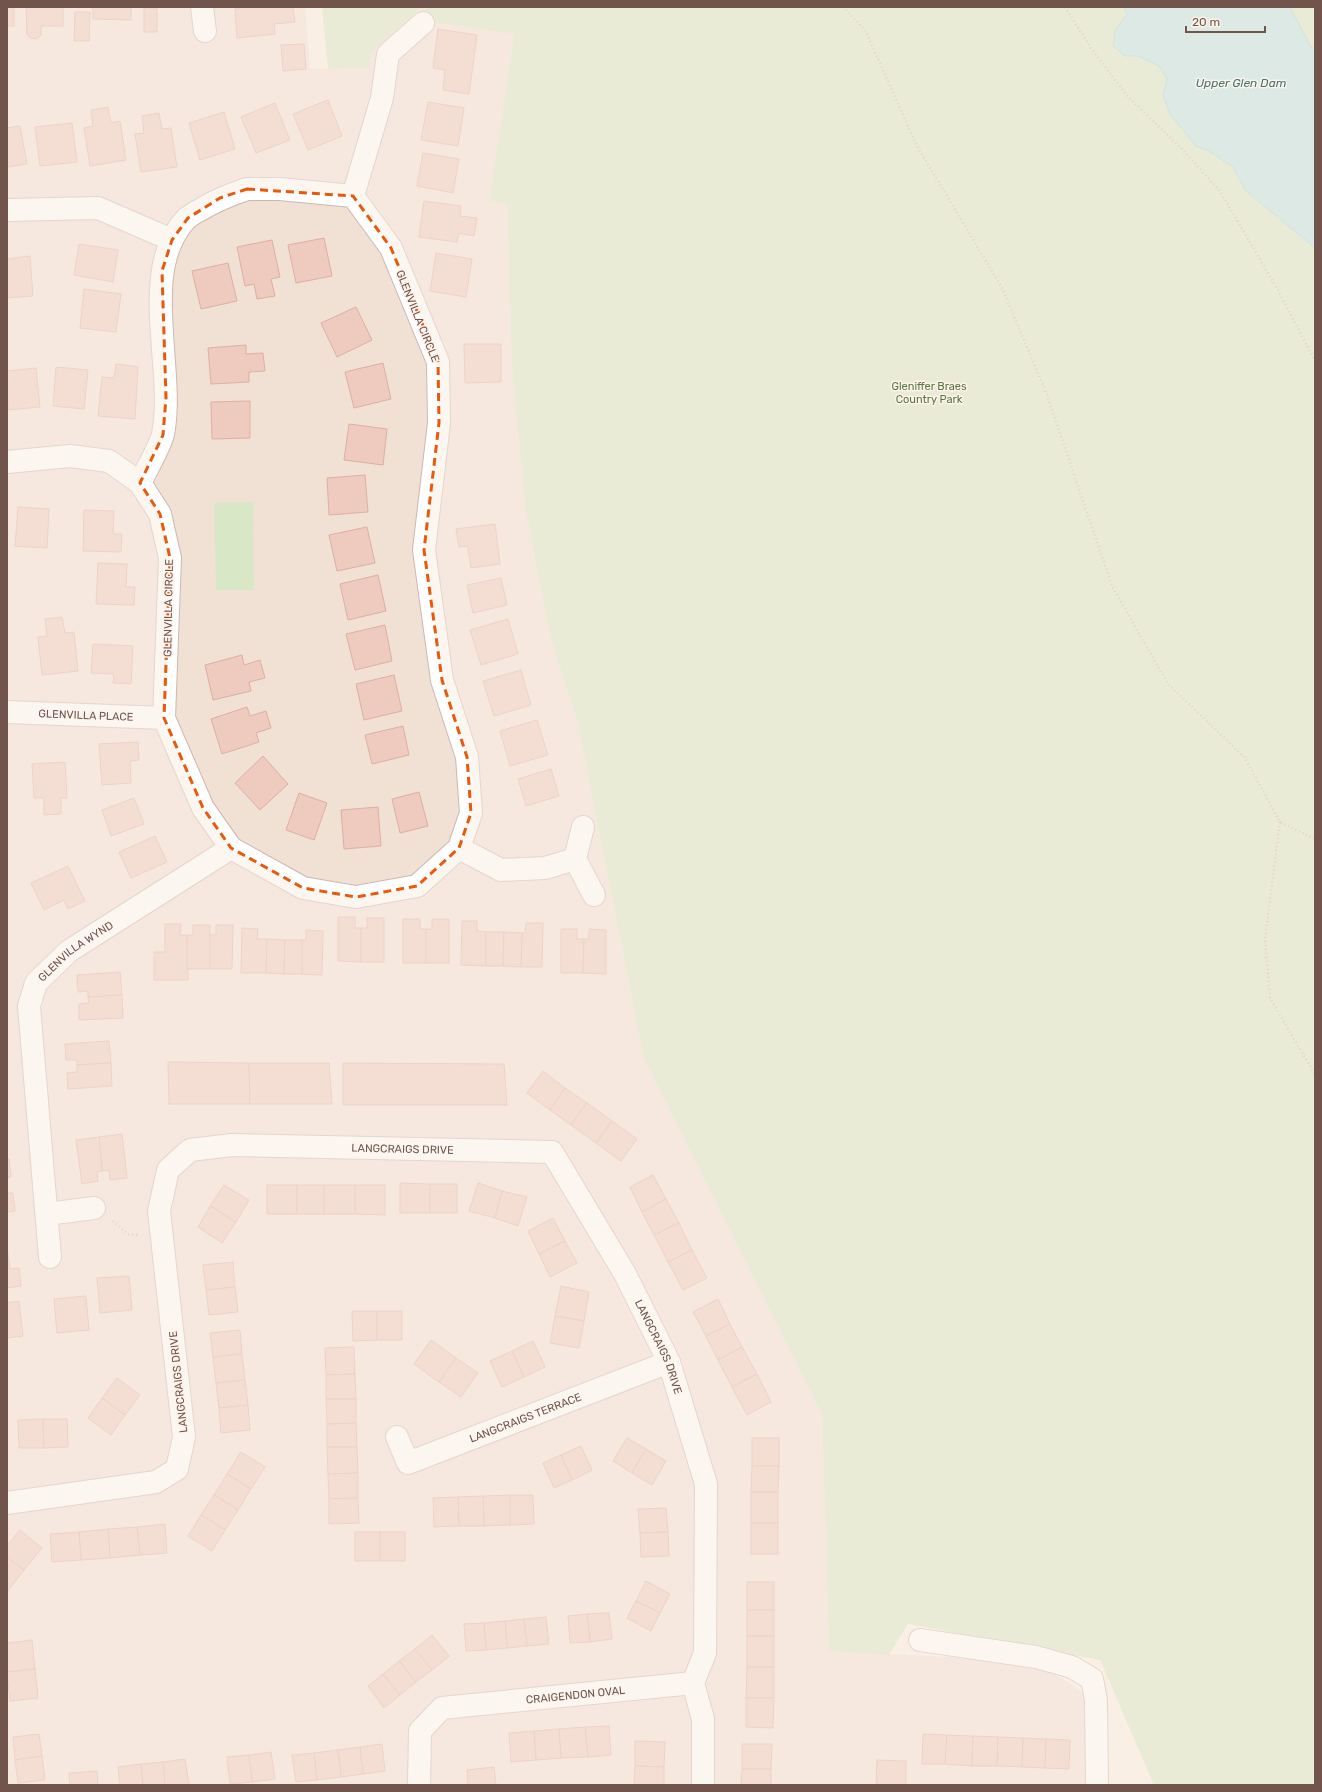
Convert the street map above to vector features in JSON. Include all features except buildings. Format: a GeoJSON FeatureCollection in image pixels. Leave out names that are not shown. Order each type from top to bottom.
{"type":"FeatureCollection","features":[{"type":"Feature","properties":{"kind":"street"},"geometry":{"type":"LineString","coordinates":[[202,7],[205,32]]}},
{"type":"Feature","properties":{"kind":"street"},"geometry":{"type":"LineString","coordinates":[[7,462],[70,456],[109,461],[140,483],[163,435],[166,398],[161,292],[162,271],[172,240],[188,218],[220,198],[247,189],[280,189],[353,196],[382,98],[388,54],[423,23]]}},
{"type":"Feature","properties":{"kind":"street","name":"GLENVILLA CIRCLE"},"geometry":{"type":"LineString","coordinates":[[140,483],[160,514],[170,558],[164,718],[203,808],[231,848],[303,888],[356,897],[417,886],[459,848],[471,813],[467,757],[442,680],[424,550],[439,423],[438,362],[391,248],[353,196]]}},
{"type":"Feature","properties":{"kind":"street"},"geometry":{"type":"LineString","coordinates":[[7,210],[98,208],[172,240]]}},
{"type":"Feature","properties":{"kind":"street","name":"GLENVILLA PLACE"},"geometry":{"type":"LineString","coordinates":[[7,712],[164,718]]}},
{"type":"Feature","properties":{"kind":"street"},"geometry":{"type":"LineString","coordinates":[[583,827],[575,859],[594,895]]}},
{"type":"Feature","properties":{"kind":"street","name":"GLENVILLA WYND"},"geometry":{"type":"LineString","coordinates":[[50,1257],[29,1006],[36,982],[69,951],[231,848]]}},
{"type":"Feature","properties":{"kind":"street"},"geometry":{"type":"LineString","coordinates":[[459,848],[501,870],[545,868],[575,859]]}},
{"type":"Feature","properties":{"kind":"street","name":"LANGCRAIGS DRIVE"},"geometry":{"type":"LineString","coordinates":[[7,1503],[156,1482],[177,1469],[184,1437],[159,1212],[168,1170],[190,1150],[232,1145],[552,1152],[625,1274],[669,1362],[706,1484],[705,1653],[693,1683]]}},
{"type":"Feature","properties":{"kind":"street"},"geometry":{"type":"LineString","coordinates":[[47,1214],[94,1208]]}},
{"type":"Feature","properties":{"kind":"street","name":"LANGCRAIGS TERRACE"},"geometry":{"type":"LineString","coordinates":[[397,1437],[408,1463],[669,1362]]}},
{"type":"Feature","properties":{"kind":"street"},"geometry":{"type":"LineString","coordinates":[[920,1640],[1036,1657],[1072,1667],[1092,1679],[1096,1700],[1097,1785]]}},
{"type":"Feature","properties":{"kind":"street"},"geometry":{"type":"LineString","coordinates":[[693,1683],[702,1719],[703,1785]]}},
{"type":"Feature","properties":{"kind":"street","name":"CRAIGENDON OVAL"},"geometry":{"type":"LineString","coordinates":[[419,1785],[420,1731],[442,1708],[693,1683]]}},
{"type":"Feature","properties":{"kind":"path"},"geometry":{"type":"LineString","coordinates":[[843,7],[865,30],[917,146],[1002,288],[1047,395],[1112,586],[1168,684],[1245,758],[1280,822],[1315,839]]}},
{"type":"Feature","properties":{"kind":"path"},"geometry":{"type":"LineString","coordinates":[[1065,7],[1091,48],[1128,97],[1178,146],[1220,191],[1278,290],[1315,361]]}},
{"type":"Feature","properties":{"kind":"path"},"geometry":{"type":"LineString","coordinates":[[1280,822],[1265,940],[1270,998],[1315,1075]]}},
{"type":"Feature","properties":{"kind":"path"},"geometry":{"type":"LineString","coordinates":[[94,1208],[111,1219],[128,1234],[162,1236]]}},
{"type":"Feature","properties":{"kind":"highlighted area"},"geometry":{"type":"Polygon","coordinates":[[[247,189],[353,196],[391,248],[438,362],[439,423],[424,550],[442,680],[467,757],[471,813],[459,848],[417,886],[356,897],[303,888],[231,848],[203,808],[164,718],[170,558],[160,514],[140,483],[163,435],[166,398],[162,271],[172,240],[188,218],[220,198],[247,189]]]}},
{"type":"Feature","properties":{"kind":"shaded area"},"geometry":{"type":"Polygon","coordinates":[[[7,7],[305,7],[310,69],[369,68],[371,52],[421,7],[424,7],[436,23],[514,34],[489,202],[507,203],[512,370],[526,513],[550,637],[577,720],[643,1056],[822,1414],[829,1651],[1028,1661],[1068,1682],[1084,1694],[1088,1785],[7,1785],[7,7]]]}},
{"type":"Feature","properties":{"kind":"green space"},"geometry":{"type":"Polygon","coordinates":[[[322,7],[421,7],[372,52],[369,68],[328,69],[322,7]]]}},
{"type":"Feature","properties":{"kind":"green space","name":"Gleniffer Braes Country Park"},"geometry":{"type":"Polygon","coordinates":[[[424,7],[1315,7],[1315,1785],[1154,1785],[1100,1660],[908,1624],[889,1655],[829,1651],[822,1414],[643,1056],[577,720],[550,637],[526,513],[512,370],[507,203],[489,202],[514,34],[436,23],[424,7]]]}},
{"type":"Feature","properties":{"kind":"green space"},"geometry":{"type":"Polygon","coordinates":[[[253,502],[254,590],[216,590],[214,503],[253,502]]]}},
{"type":"Feature","properties":{"kind":"water","name":"Upper Glen Dam"},"geometry":{"type":"Polygon","coordinates":[[[1124,7],[1290,7],[1311,47],[1315,49],[1315,248],[1245,190],[1233,167],[1209,151],[1196,146],[1170,114],[1163,96],[1167,79],[1159,66],[1138,56],[1125,56],[1113,46],[1115,30],[1127,15],[1124,7]]]}}]}
